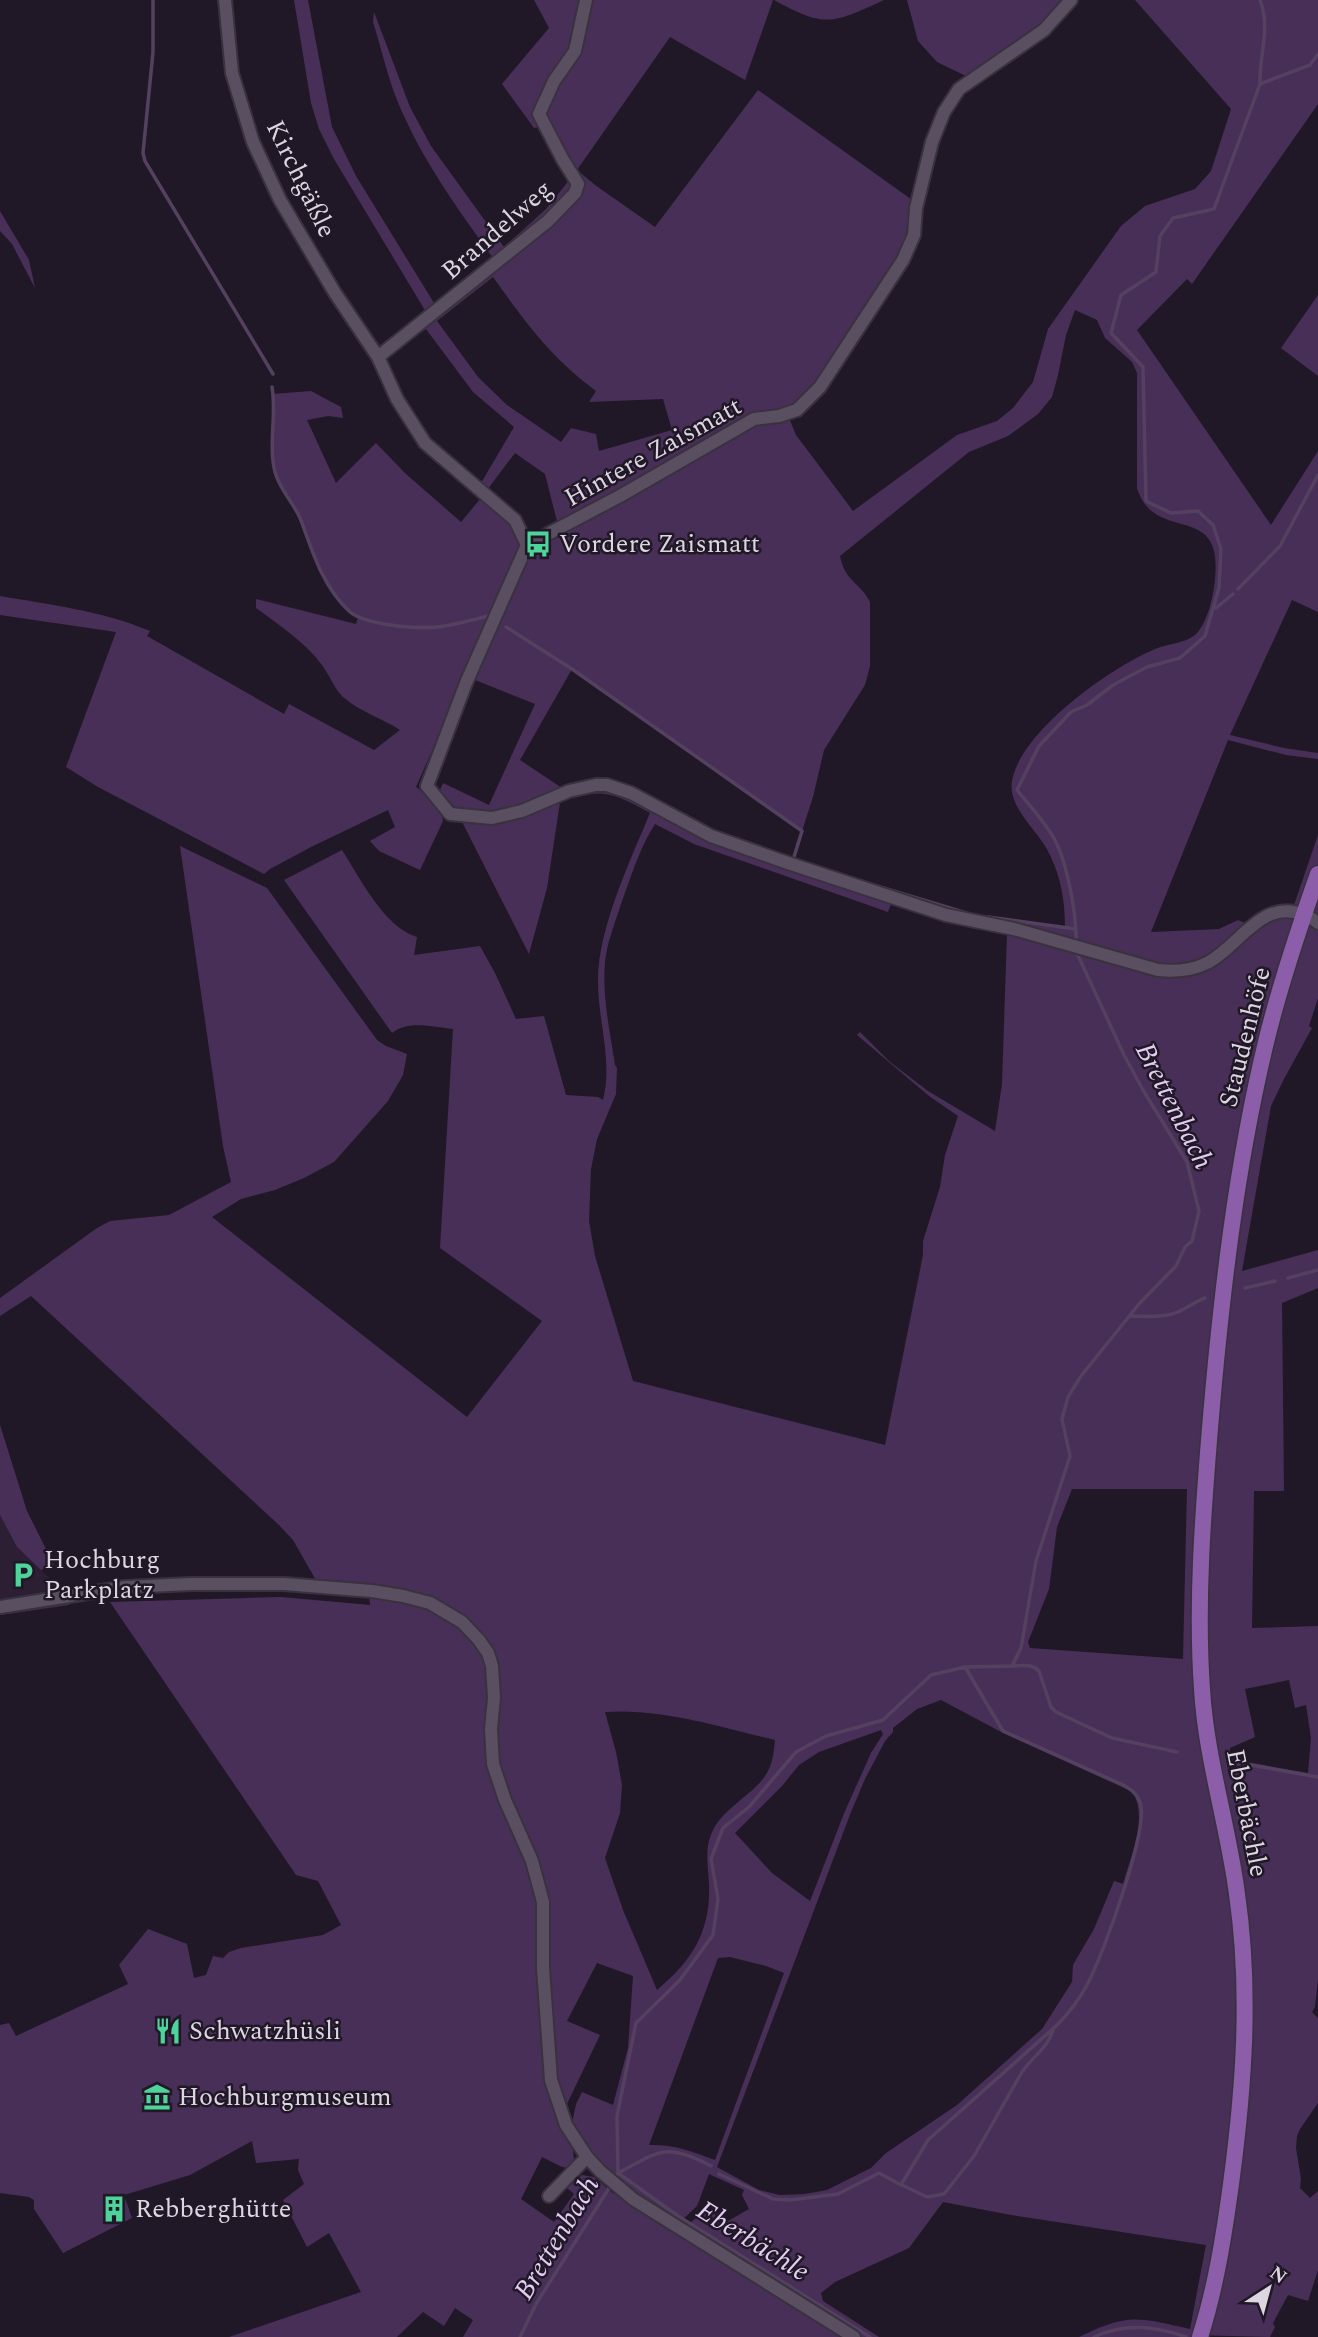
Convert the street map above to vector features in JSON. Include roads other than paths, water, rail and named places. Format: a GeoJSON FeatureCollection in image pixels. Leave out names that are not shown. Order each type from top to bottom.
{"type":"FeatureCollection","features":[{"type":"Feature","properties":{"kind":"main road","name":"Staudenhöfe"},"geometry":{"type":"LineString","coordinates":[[1223,1300],[1254,1095],[1268,1037],[1311,919],[1318,874]]}},
{"type":"Feature","properties":{"kind":"main road","name":"Eberbächle"},"geometry":{"type":"LineString","coordinates":[[1205,2336],[1228,2207],[1246,2033],[1241,1924],[1210,1754],[1201,1668],[1204,1519],[1214,1379],[1223,1300]]}},
{"type":"Feature","properties":{"kind":"street","name":"Kirchgäßle"},"geometry":{"type":"LineString","coordinates":[[225,0],[233,73],[253,142],[280,200],[378,357]]}},
{"type":"Feature","properties":{"kind":"street","name":"Brandelweg"},"geometry":{"type":"LineString","coordinates":[[378,357],[548,221],[575,193],[578,184],[562,160],[539,114],[554,81],[575,51],[586,0]]}},
{"type":"Feature","properties":{"kind":"street","name":"Hintere Zaismatt"},"geometry":{"type":"LineString","coordinates":[[527,545],[620,496],[754,419],[779,416],[797,410],[820,387],[903,260],[914,235],[916,208],[932,142],[944,112],[959,89],[1044,30],[1071,0]]}},
{"type":"Feature","properties":{"kind":"street"},"geometry":{"type":"LineString","coordinates":[[378,357],[402,408],[425,443],[515,520],[527,545],[466,683],[426,786],[450,814],[492,818],[522,811],[585,786],[607,785],[631,793],[711,835],[788,863],[946,915],[1014,929],[1158,970],[1177,972],[1209,962],[1270,913],[1287,910],[1311,919]]}},
{"type":"Feature","properties":{"kind":"street"},"geometry":{"type":"LineString","coordinates":[[0,1607],[126,1587],[284,1584],[403,1596],[430,1603],[462,1622],[488,1653],[492,1666],[493,1764],[505,1800],[532,1861],[543,1902],[543,1968],[551,2080],[566,2124],[587,2157],[633,2199],[854,2337]]}},
{"type":"Feature","properties":{"kind":"street"},"geometry":{"type":"LineString","coordinates":[[549,2196],[587,2157]]}},
{"type":"Feature","properties":{"kind":"waterway"},"geometry":{"type":"LineString","coordinates":[[153,0],[153,52],[143,153],[145,161],[273,374]]}},
{"type":"Feature","properties":{"kind":"waterway"},"geometry":{"type":"LineString","coordinates":[[1260,0],[1265,31],[1260,84]]}},
{"type":"Feature","properties":{"kind":"waterway","name":"Brettenbach"},"geometry":{"type":"LineString","coordinates":[[1076,944],[1071,892],[1060,852],[1048,829],[1017,790],[1039,746],[1071,712],[1087,705],[1113,685],[1147,667],[1180,658],[1205,636],[1219,588],[1221,549],[1213,525],[1198,511],[1171,513],[1146,501],[1143,367],[1111,333],[1121,295],[1156,272],[1160,236],[1173,218],[1214,209],[1260,84],[1310,65],[1318,54]]}},
{"type":"Feature","properties":{"kind":"waterway"},"geometry":{"type":"LineString","coordinates":[[272,387],[272,451],[275,472],[299,516],[320,570],[340,602],[356,616],[366,620],[404,627],[437,627],[489,616]]}},
{"type":"Feature","properties":{"kind":"waterway"},"geometry":{"type":"LineString","coordinates":[[1238,589],[1280,546],[1318,475]]}},
{"type":"Feature","properties":{"kind":"waterway"},"geometry":{"type":"LineString","coordinates":[[1216,608],[1233,594]]}},
{"type":"Feature","properties":{"kind":"waterway"},"geometry":{"type":"LineString","coordinates":[[506,627],[572,669],[802,831],[793,860]]}},
{"type":"Feature","properties":{"kind":"waterway"},"geometry":{"type":"LineString","coordinates":[[867,883],[973,915]]}},
{"type":"Feature","properties":{"kind":"waterway"},"geometry":{"type":"LineString","coordinates":[[988,917],[1076,929]]}},
{"type":"Feature","properties":{"kind":"waterway","name":"Brettenbach"},"geometry":{"type":"LineString","coordinates":[[615,2179],[618,2173],[617,2116],[636,2023],[680,1980],[713,1935],[718,1899],[711,1859],[723,1828],[749,1807],[796,1752],[826,1736],[883,1720],[931,1675],[965,1667],[1012,1666],[1021,1648],[1036,1561],[1070,1456],[1062,1419],[1068,1397],[1081,1376],[1139,1304],[1176,1266],[1185,1247],[1192,1241],[1199,1211],[1187,1162],[1124,1055],[1076,951]]}},
{"type":"Feature","properties":{"kind":"waterway"},"geometry":{"type":"LineString","coordinates":[[1288,1278],[1318,1270]]}},
{"type":"Feature","properties":{"kind":"waterway"},"geometry":{"type":"LineString","coordinates":[[1245,1288],[1275,1281]]}},
{"type":"Feature","properties":{"kind":"waterway"},"geometry":{"type":"LineString","coordinates":[[1130,1316],[1167,1315],[1205,1298]]}},
{"type":"Feature","properties":{"kind":"waterway"},"geometry":{"type":"LineString","coordinates":[[1012,1666],[1030,1666],[1039,1671],[1051,1707],[1056,1712],[1112,1738],[1177,1752]]}},
{"type":"Feature","properties":{"kind":"waterway"},"geometry":{"type":"LineString","coordinates":[[719,2174],[773,2199],[790,2200],[838,2194],[879,2173],[901,2185],[928,2140],[1056,2026],[1074,2006],[1088,1983],[1114,1920],[1132,1863],[1141,1816],[1140,1802],[1135,1793],[1121,1784],[1003,1731],[965,1667]]}},
{"type":"Feature","properties":{"kind":"waterway"},"geometry":{"type":"LineString","coordinates":[[1234,1762],[1318,1777]]}},
{"type":"Feature","properties":{"kind":"waterway"},"geometry":{"type":"LineString","coordinates":[[902,2185],[927,2197],[944,2194],[974,2156],[1022,2072],[1044,2047],[1053,2030]]}},
{"type":"Feature","properties":{"kind":"waterway","name":"Eberbächle"},"geometry":{"type":"LineString","coordinates":[[711,2166],[683,2154],[663,2152],[618,2173],[678,2216],[870,2337]]}},
{"type":"Feature","properties":{"kind":"waterway","name":"Brettenbach"},"geometry":{"type":"LineString","coordinates":[[520,2337],[536,2304],[611,2185]]}},
{"type":"Feature","properties":{"kind":"waterway","name":"Eberbächle"},"geometry":{"type":"LineString","coordinates":[[1094,2337],[1128,2328],[1151,2328],[1186,2337]]}},
{"type":"Feature","properties":{"kind":"place","name":"Vordere Zaismatt"},"geometry":{"type":"Point","coordinates":[538,544]}},
{"type":"Feature","properties":{"kind":"place","name":"Hochburg Parkplatz"},"geometry":{"type":"Point","coordinates":[23,1575]}},
{"type":"Feature","properties":{"kind":"place","name":"Schwatzhüsli"},"geometry":{"type":"Point","coordinates":[168,2031]}},
{"type":"Feature","properties":{"kind":"place","name":"Hochburgmuseum"},"geometry":{"type":"Point","coordinates":[157,2097]}},
{"type":"Feature","properties":{"kind":"place","name":"Rebberghütte"},"geometry":{"type":"Point","coordinates":[114,2209]}}]}
